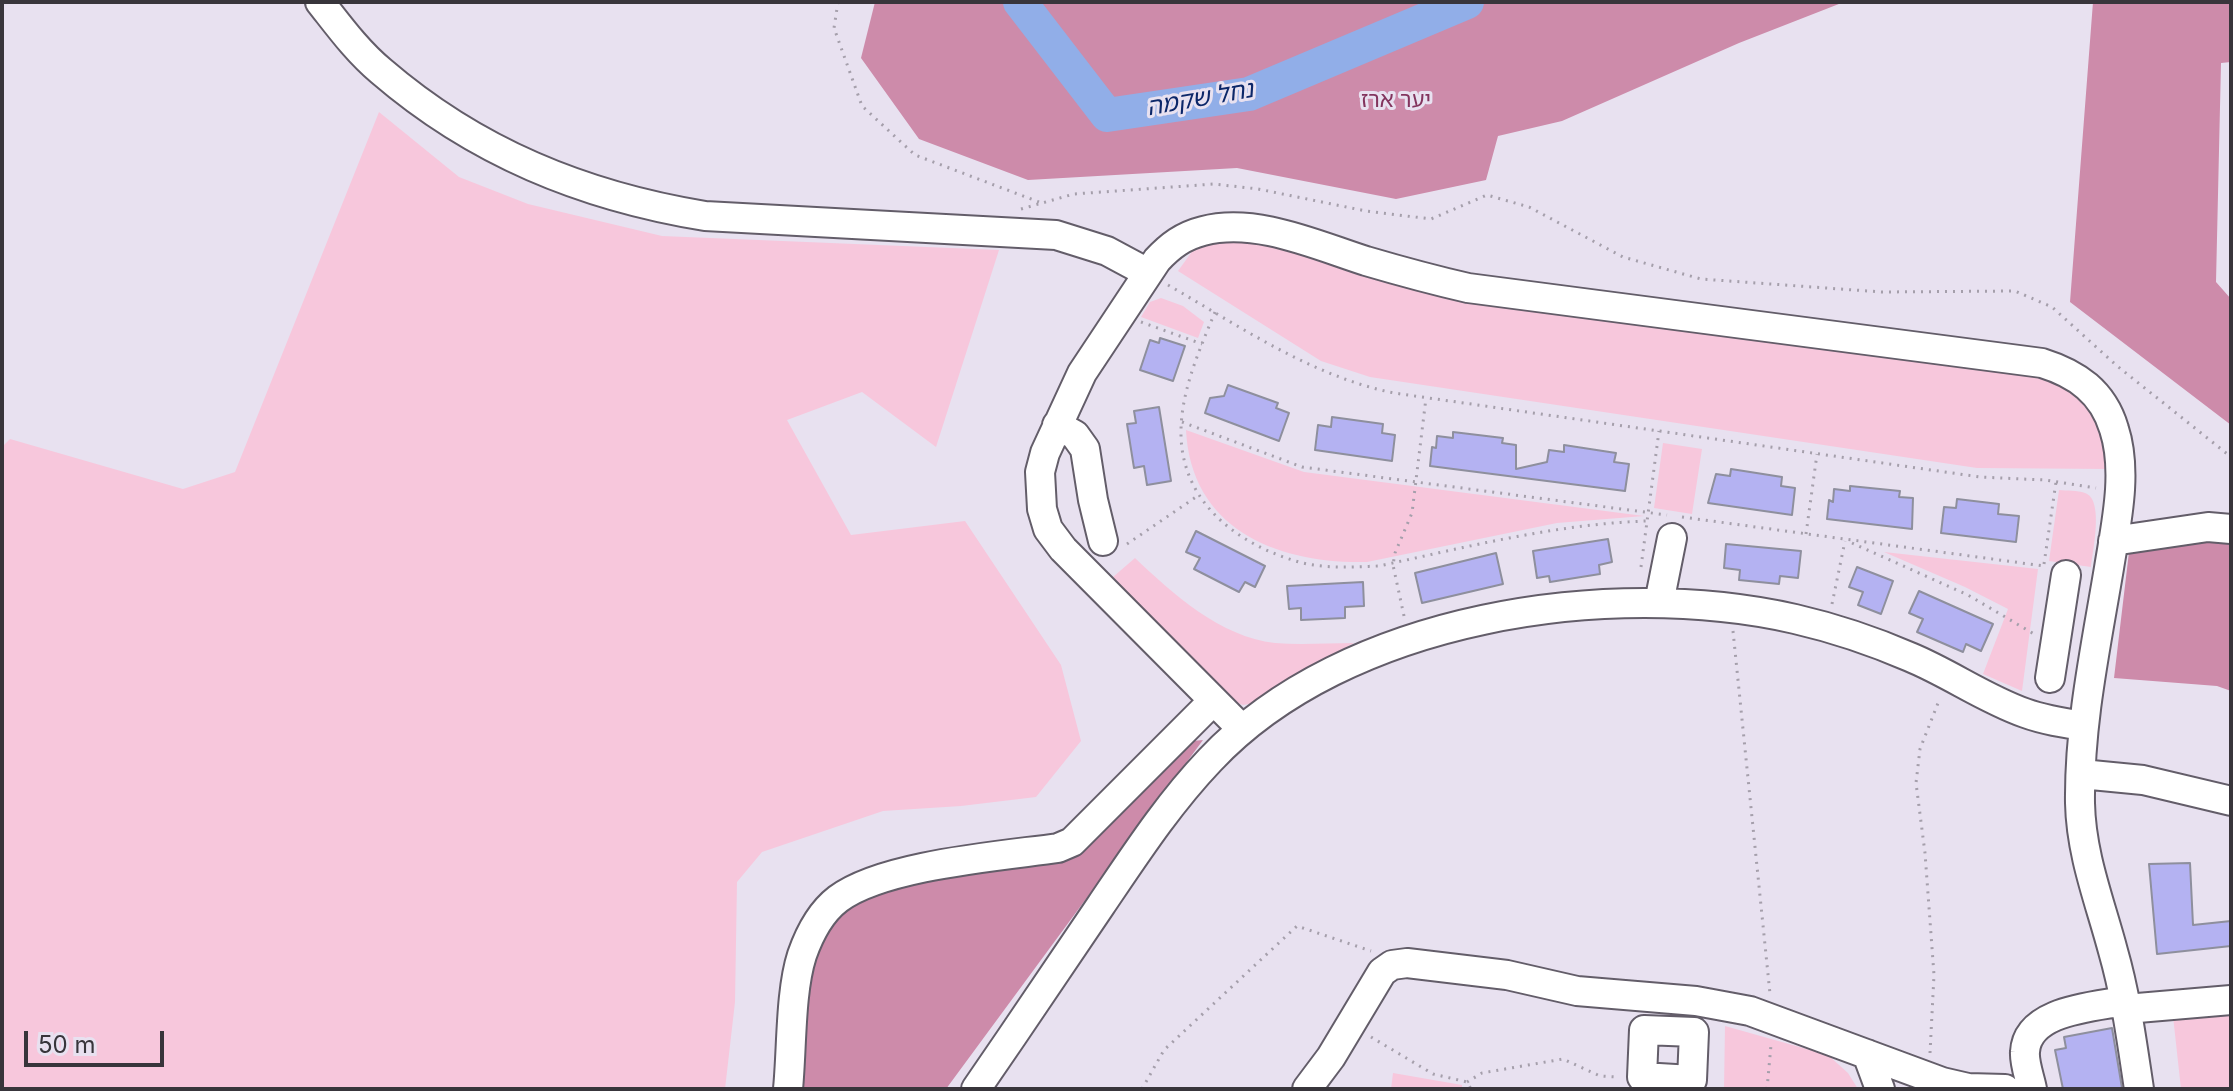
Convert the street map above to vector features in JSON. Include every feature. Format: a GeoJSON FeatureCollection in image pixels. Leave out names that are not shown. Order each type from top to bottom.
{"type":"FeatureCollection","features":[{"type":"Feature","properties":{"kind":"street"},"geometry":{"type":"LineString","coordinates":[[320,2],[379,70],[450,121],[531,166],[610,197],[705,216],[1056,235],[1107,251],[1148,273]]}},
{"type":"Feature","properties":{"kind":"street"},"geometry":{"type":"LineString","coordinates":[[1242,729],[1081,568],[1048,529],[1042,509],[1040,472],[1057,425],[1082,373],[1148,273],[1171,245],[1185,237],[1204,230],[1256,229],[1468,288],[2042,363],[2065,370],[2098,394],[2115,430],[2119,491],[2084,726],[2081,774],[2083,835],[2090,872],[2114,954],[2139,1089]]}},
{"type":"Feature","properties":{"kind":"street"},"geometry":{"type":"LineString","coordinates":[[1057,425],[1075,435],[1085,449],[1093,500],[1111,545]]}},
{"type":"Feature","properties":{"kind":"street"},"geometry":{"type":"LineString","coordinates":[[2113,541],[2208,527],[2231,529]]}},
{"type":"Feature","properties":{"kind":"street"},"geometry":{"type":"LineString","coordinates":[[1647,602],[1672,538]]}},
{"type":"Feature","properties":{"kind":"street"},"geometry":{"type":"LineString","coordinates":[[2050,678],[2047,629],[2066,575]]}},
{"type":"Feature","properties":{"kind":"street"},"geometry":{"type":"LineString","coordinates":[[976,1089],[1161,818],[1211,759],[1242,729],[1294,694],[1327,676],[1435,631],[1537,610],[1647,602],[1731,608],[1827,627],[1911,657],[2024,713],[2084,726]]}},
{"type":"Feature","properties":{"kind":"street"},"geometry":{"type":"LineString","coordinates":[[2047,629],[2097,642]]}},
{"type":"Feature","properties":{"kind":"street"},"geometry":{"type":"LineString","coordinates":[[788,1089],[797,977],[802,955],[825,912],[839,898],[863,886],[927,867],[1058,848],[1072,842],[1213,701]]}},
{"type":"Feature","properties":{"kind":"street"},"geometry":{"type":"LineString","coordinates":[[2081,774],[2143,780],[2231,801]]}},
{"type":"Feature","properties":{"kind":"street"},"geometry":{"type":"LineString","coordinates":[[1307,1089],[1351,1025],[1382,972],[1392,965],[1407,963],[1507,975],[1577,991],[1696,1001],[1750,1011],[1928,1077],[1968,1088],[1995,1088],[2025,1051],[2035,1029],[2054,1016],[2125,1005],[2231,1000]]}},
{"type":"Feature","properties":{"kind":"street"},"geometry":{"type":"LineString","coordinates":[[1694,1032],[1644,1030],[1642,1077],[1692,1080],[1696,1001]]}},
{"type":"Feature","properties":{"kind":"street"},"geometry":{"type":"LineString","coordinates":[[2025,1051],[2032,1089]]}},
{"type":"Feature","properties":{"kind":"street"},"geometry":{"type":"LineString","coordinates":[[1867,1054],[1880,1089]]}},
{"type":"Feature","properties":{"kind":"path"},"geometry":{"type":"LineString","coordinates":[[838,2],[834,28],[862,106],[915,155],[1039,202]]}},
{"type":"Feature","properties":{"kind":"path"},"geometry":{"type":"LineString","coordinates":[[1014,212],[1074,194],[1214,184],[1258,189],[1366,211],[1431,219],[1487,195],[1529,207],[1623,257],[1701,279],[1882,292],[2015,291],[2052,307],[2116,365],[2231,457]]}},
{"type":"Feature","properties":{"kind":"path"},"geometry":{"type":"LineString","coordinates":[[1148,273],[1280,350],[1361,386],[1426,398],[1980,477],[2056,482],[2119,491]]}},
{"type":"Feature","properties":{"kind":"path"},"geometry":{"type":"LineString","coordinates":[[1215,312],[1187,388],[1182,422],[1183,456],[1199,495],[1214,516],[1252,544],[1300,563],[1356,567],[1394,563],[1553,530],[1647,521]]}},
{"type":"Feature","properties":{"kind":"path"},"geometry":{"type":"LineString","coordinates":[[1119,314],[1202,344]]}},
{"type":"Feature","properties":{"kind":"path"},"geometry":{"type":"LineString","coordinates":[[1409,641],[1394,563],[1395,553],[1409,524],[1426,398]]}},
{"type":"Feature","properties":{"kind":"path"},"geometry":{"type":"LineString","coordinates":[[1182,422],[1302,467],[2044,566],[2056,482]]}},
{"type":"Feature","properties":{"kind":"path"},"geometry":{"type":"LineString","coordinates":[[1647,602],[1647,521],[1659,431]]}},
{"type":"Feature","properties":{"kind":"path"},"geometry":{"type":"LineString","coordinates":[[1806,534],[1817,454]]}},
{"type":"Feature","properties":{"kind":"path"},"geometry":{"type":"LineString","coordinates":[[1111,545],[1199,495]]}},
{"type":"Feature","properties":{"kind":"path"},"geometry":{"type":"LineString","coordinates":[[1827,627],[1845,540]]}},
{"type":"Feature","properties":{"kind":"path"},"geometry":{"type":"LineString","coordinates":[[1845,540],[1929,575],[2015,621],[2035,636],[2047,629]]}},
{"type":"Feature","properties":{"kind":"path"},"geometry":{"type":"LineString","coordinates":[[1731,608],[1743,751],[1773,1020],[1767,1089]]}},
{"type":"Feature","properties":{"kind":"path"},"geometry":{"type":"LineString","coordinates":[[1928,1077],[1934,975],[1925,853],[1916,783],[1920,749],[1951,676]]}},
{"type":"Feature","properties":{"kind":"path"},"geometry":{"type":"LineString","coordinates":[[1142,1089],[1164,1050],[1297,926],[1407,963]]}},
{"type":"Feature","properties":{"kind":"path"},"geometry":{"type":"LineString","coordinates":[[1351,1025],[1433,1074],[1467,1082],[1482,1073],[1563,1059],[1600,1076],[1642,1077]]}},
{"type":"Feature","properties":{"kind":"path"},"geometry":{"type":"LineString","coordinates":[[1467,1082],[1471,1089]]}},
{"type":"Feature","properties":{"kind":"shaded area"},"geometry":{"type":"Polygon","coordinates":[[[379,112],[459,177],[528,204],[662,236],[999,250],[936,447],[862,392],[787,420],[851,535],[965,521],[1061,665],[1081,741],[1036,797],[883,811],[762,852],[737,882],[735,1002],[725,1089],[2,1089],[2,447],[10,439],[183,489],[235,472],[379,112]]]}},
{"type":"Feature","properties":{"kind":"shaded area"},"geometry":{"type":"Polygon","coordinates":[[[1235,239],[1273,246],[1363,272],[2042,376],[2073,392],[2092,411],[2103,436],[2110,469],[1977,468],[1370,377],[1321,361],[1178,271],[1196,246],[1235,239]]]}},
{"type":"Feature","properties":{"kind":"shaded area"},"geometry":{"type":"Polygon","coordinates":[[[1161,298],[1183,306],[1204,322],[1198,338],[1141,317],[1150,302],[1161,298]]]}},
{"type":"Feature","properties":{"kind":"shaded area"},"geometry":{"type":"Polygon","coordinates":[[[1186,430],[1304,472],[1644,516],[1557,523],[1367,562],[1302,556],[1272,547],[1245,534],[1222,516],[1204,493],[1192,464],[1186,430]]]}},
{"type":"Feature","properties":{"kind":"shaded area"},"geometry":{"type":"Polygon","coordinates":[[[1663,443],[1702,449],[1692,514],[1654,508],[1663,443]]]}},
{"type":"Feature","properties":{"kind":"shaded area"},"geometry":{"type":"Polygon","coordinates":[[[2059,490],[2085,493],[2091,497],[2096,526],[2091,567],[2049,561],[2059,490]]]}},
{"type":"Feature","properties":{"kind":"shaded area"},"geometry":{"type":"Polygon","coordinates":[[[1884,552],[2038,569],[2022,691],[1983,674],[2008,609],[1884,552]]]}},
{"type":"Feature","properties":{"kind":"shaded area"},"geometry":{"type":"Polygon","coordinates":[[[1135,558],[1181,599],[1235,632],[1275,643],[1354,643],[1292,676],[1255,703],[1243,705],[1230,700],[1113,577],[1135,558]]]}},
{"type":"Feature","properties":{"kind":"shaded area"},"geometry":{"type":"Polygon","coordinates":[[[2173,1016],[2231,1016],[2231,1089],[2181,1089],[2173,1016]]]}},
{"type":"Feature","properties":{"kind":"shaded area"},"geometry":{"type":"Polygon","coordinates":[[[1725,1026],[1828,1055],[1848,1073],[1858,1089],[1724,1089],[1725,1026]]]}},
{"type":"Feature","properties":{"kind":"shaded area"},"geometry":{"type":"Polygon","coordinates":[[[1393,1073],[1462,1085],[1462,1089],[1391,1089],[1393,1073]]]}},
{"type":"Feature","properties":{"kind":"green space","name":"יער ארז"},"geometry":{"type":"Polygon","coordinates":[[[875,2],[1844,2],[1739,43],[1562,121],[1498,136],[1486,180],[1396,199],[1237,168],[1028,180],[919,139],[861,58],[875,2]]]}},
{"type":"Feature","properties":{"kind":"green space"},"geometry":{"type":"Polygon","coordinates":[[[2093,2],[2231,2],[2231,62],[2221,63],[2216,282],[2231,299],[2231,425],[2070,302],[2093,2]]]}},
{"type":"Feature","properties":{"kind":"green space"},"geometry":{"type":"Polygon","coordinates":[[[2190,538],[2231,541],[2231,691],[2217,686],[2114,678],[2129,552],[2190,538]]]}},
{"type":"Feature","properties":{"kind":"green space"},"geometry":{"type":"Polygon","coordinates":[[[1203,740],[946,1089],[800,1089],[814,945],[831,914],[904,879],[1051,864],[1086,844],[1182,742],[1203,740]]]}},
{"type":"Feature","properties":{"kind":"building"},"geometry":{"type":"Polygon","coordinates":[[[1160,338],[1185,346],[1173,381],[1140,370],[1150,340],[1159,343],[1160,338]]]}},
{"type":"Feature","properties":{"kind":"building"},"geometry":{"type":"Polygon","coordinates":[[[1228,385],[1278,403],[1276,408],[1289,413],[1279,441],[1205,413],[1210,398],[1224,396],[1228,385]]]}},
{"type":"Feature","properties":{"kind":"building"},"geometry":{"type":"Polygon","coordinates":[[[1159,407],[1171,481],[1147,485],[1144,466],[1134,468],[1127,424],[1136,423],[1134,411],[1159,407]]]}},
{"type":"Feature","properties":{"kind":"building"},"geometry":{"type":"Polygon","coordinates":[[[1332,417],[1383,424],[1382,433],[1395,435],[1392,461],[1315,450],[1318,425],[1331,427],[1332,417]]]}},
{"type":"Feature","properties":{"kind":"building"},"geometry":{"type":"Polygon","coordinates":[[[1453,432],[1503,438],[1502,443],[1516,445],[1516,469],[1547,462],[1549,450],[1564,452],[1564,445],[1616,453],[1614,462],[1629,464],[1625,491],[1430,466],[1437,436],[1453,438],[1453,432]]]}},
{"type":"Feature","properties":{"kind":"building"},"geometry":{"type":"Polygon","coordinates":[[[1731,469],[1782,477],[1781,486],[1795,488],[1792,515],[1708,503],[1716,474],[1730,476],[1731,469]]]}},
{"type":"Feature","properties":{"kind":"building"},"geometry":{"type":"Polygon","coordinates":[[[1850,486],[1900,491],[1899,497],[1913,498],[1912,529],[1827,519],[1834,489],[1850,491],[1850,486]]]}},
{"type":"Feature","properties":{"kind":"building"},"geometry":{"type":"Polygon","coordinates":[[[1957,499],[1999,504],[1998,514],[2019,516],[2016,542],[1941,533],[1944,507],[1956,508],[1957,499]]]}},
{"type":"Feature","properties":{"kind":"building"},"geometry":{"type":"Polygon","coordinates":[[[1196,531],[1265,566],[1255,587],[1245,582],[1239,592],[1194,569],[1200,558],[1186,552],[1196,531]]]}},
{"type":"Feature","properties":{"kind":"building"},"geometry":{"type":"Polygon","coordinates":[[[1608,539],[1612,562],[1599,565],[1600,574],[1550,582],[1549,576],[1537,578],[1533,551],[1608,539]]]}},
{"type":"Feature","properties":{"kind":"building"},"geometry":{"type":"Polygon","coordinates":[[[1726,544],[1801,551],[1798,578],[1780,576],[1779,584],[1739,580],[1740,570],[1724,568],[1726,544]]]}},
{"type":"Feature","properties":{"kind":"building"},"geometry":{"type":"Polygon","coordinates":[[[1496,553],[1503,584],[1422,603],[1415,573],[1496,553]]]}},
{"type":"Feature","properties":{"kind":"building"},"geometry":{"type":"Polygon","coordinates":[[[1857,567],[1893,581],[1881,614],[1858,605],[1863,592],[1849,587],[1857,567]]]}},
{"type":"Feature","properties":{"kind":"building"},"geometry":{"type":"Polygon","coordinates":[[[1363,582],[1364,606],[1345,607],[1345,618],[1301,620],[1301,608],[1289,609],[1287,586],[1363,582]]]}},
{"type":"Feature","properties":{"kind":"building"},"geometry":{"type":"Polygon","coordinates":[[[1919,591],[1993,624],[1981,651],[1966,644],[1963,652],[1917,632],[1923,619],[1909,613],[1919,591]]]}},
{"type":"Feature","properties":{"kind":"building"},"geometry":{"type":"Polygon","coordinates":[[[2190,863],[2193,925],[2231,921],[2231,946],[2157,954],[2149,864],[2190,863]]]}},
{"type":"Feature","properties":{"kind":"building"},"geometry":{"type":"Polygon","coordinates":[[[2112,1028],[2122,1088],[2063,1089],[2055,1050],[2066,1048],[2064,1037],[2112,1028]]]}},
{"type":"Feature","properties":{"kind":"waterway","name":"נחל שקמה"},"geometry":{"type":"LineString","coordinates":[[1020,2],[1107,115],[1249,94],[1467,2]]}}]}
